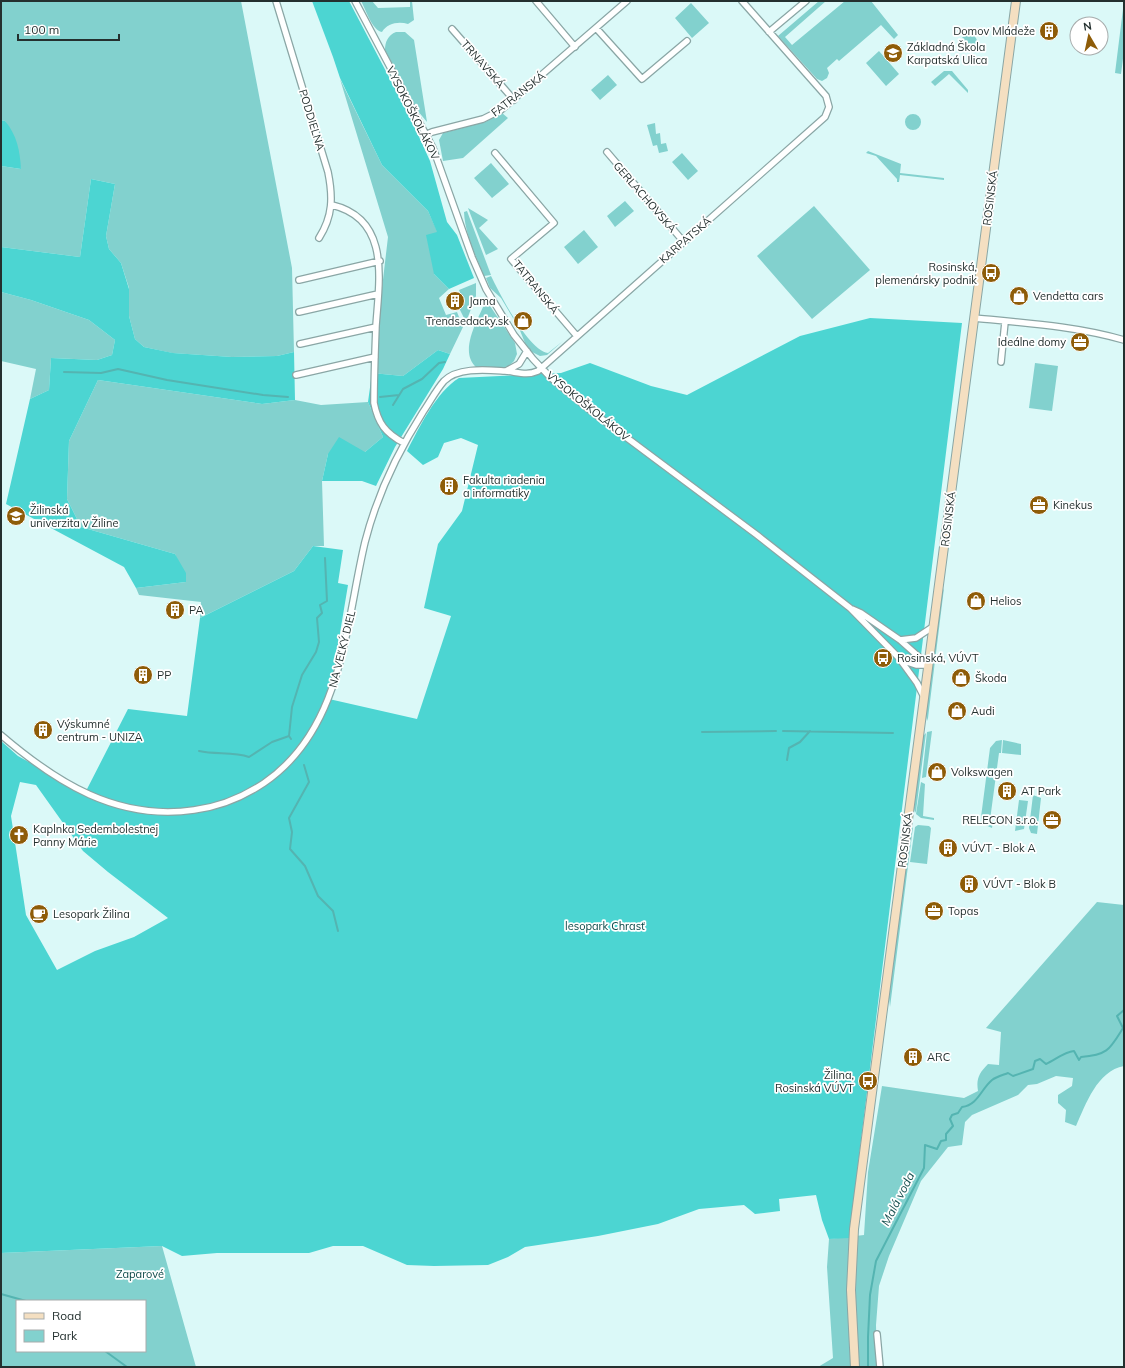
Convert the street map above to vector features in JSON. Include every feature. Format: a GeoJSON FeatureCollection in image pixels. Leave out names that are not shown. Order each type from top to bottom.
{"type":"FeatureCollection","features":[{"type":"Feature","properties":{"kind":"street","name":"PODDIELNA"},"geometry":{"type":"LineString","coordinates":[[276,1],[328,172],[332,190],[330,215],[319,238]]}},
{"type":"Feature","properties":{"kind":"street","name":"VYSOKOŠKOLÁKOV"},"geometry":{"type":"LineString","coordinates":[[355,1],[426,134],[484,284],[499,312],[527,352],[541,367],[591,411],[757,535],[850,608],[901,660],[917,683],[924,698]]}},
{"type":"Feature","properties":{"kind":"street"},"geometry":{"type":"LineString","coordinates":[[536,1],[575,47]]}},
{"type":"Feature","properties":{"kind":"street","name":"FATRANSKÁ"},"geometry":{"type":"LineString","coordinates":[[426,134],[492,116],[514,100],[627,1]]}},
{"type":"Feature","properties":{"kind":"street"},"geometry":{"type":"LineString","coordinates":[[742,1],[770,32],[806,1]]}},
{"type":"Feature","properties":{"kind":"street","name":"ROSINSKÁ"},"geometry":{"type":"LineString","coordinates":[[855,1367],[851,1313],[852,1261],[928,665],[1016,1]]}},
{"type":"Feature","properties":{"kind":"street"},"geometry":{"type":"LineString","coordinates":[[596,28],[642,79],[687,41]]}},
{"type":"Feature","properties":{"kind":"street","name":"TRNAVSKÁ"},"geometry":{"type":"LineString","coordinates":[[452,29],[514,100]]}},
{"type":"Feature","properties":{"kind":"street","name":"KARPATSKÁ"},"geometry":{"type":"LineString","coordinates":[[541,367],[683,241],[822,122],[828,111],[826,96],[770,32]]}},
{"type":"Feature","properties":{"kind":"street","name":"GERLACHOVSKÁ"},"geometry":{"type":"LineString","coordinates":[[607,152],[683,241]]}},
{"type":"Feature","properties":{"kind":"street","name":"TATRANSKÁ"},"geometry":{"type":"LineString","coordinates":[[495,153],[554,223],[511,259],[576,336]]}},
{"type":"Feature","properties":{"kind":"street"},"geometry":{"type":"LineString","coordinates":[[332,205],[350,211],[363,223],[374,241],[380,261],[376,327],[374,403],[377,418],[385,429],[404,443]]}},
{"type":"Feature","properties":{"kind":"street"},"geometry":{"type":"LineString","coordinates":[[299,280],[380,261]]}},
{"type":"Feature","properties":{"kind":"street"},"geometry":{"type":"LineString","coordinates":[[299,312],[378,294]]}},
{"type":"Feature","properties":{"kind":"street"},"geometry":{"type":"LineString","coordinates":[[974,318],[1072,329],[1124,340]]}},
{"type":"Feature","properties":{"kind":"street"},"geometry":{"type":"LineString","coordinates":[[1001,362],[1006,322]]}},
{"type":"Feature","properties":{"kind":"street"},"geometry":{"type":"LineString","coordinates":[[300,344],[376,327]]}},
{"type":"Feature","properties":{"kind":"street"},"geometry":{"type":"LineString","coordinates":[[506,372],[519,364],[527,352]]}},
{"type":"Feature","properties":{"kind":"street"},"geometry":{"type":"LineString","coordinates":[[296,375],[375,357]]}},
{"type":"Feature","properties":{"kind":"street","name":"NA VEĽKÝ DIEL"},"geometry":{"type":"LineString","coordinates":[[1,735],[29,759],[78,790],[102,801],[130,809],[174,812],[202,809],[239,797],[270,779],[305,743],[318,721],[329,697],[341,660],[370,524],[380,493],[404,443],[438,388],[449,377],[466,372],[506,372],[532,374],[541,367]]}},
{"type":"Feature","properties":{"kind":"street","name":"VYSOKOŠKOLÁKOV"},"geometry":{"type":"LineString","coordinates":[[850,608],[861,613],[900,640],[928,665]]}},
{"type":"Feature","properties":{"kind":"street"},"geometry":{"type":"LineString","coordinates":[[900,640],[916,638],[934,626]]}},
{"type":"Feature","properties":{"kind":"street"},"geometry":{"type":"LineString","coordinates":[[901,660],[916,665],[928,665]]}},
{"type":"Feature","properties":{"kind":"street"},"geometry":{"type":"LineString","coordinates":[[877,1334],[880,1367]]}},
{"type":"Feature","properties":{"kind":"green space"},"geometry":{"type":"Polygon","coordinates":[[[1,1],[241,1],[292,268],[294,352],[277,356],[232,357],[172,353],[144,347],[135,339],[129,316],[129,288],[121,263],[109,249],[106,236],[115,184],[91,179],[80,257],[1,247],[1,166],[21,169],[5,121],[1,120],[1,1]]]}},
{"type":"Feature","properties":{"kind":"green space"},"geometry":{"type":"Polygon","coordinates":[[[312,1],[349,1],[410,117],[430,161],[447,222],[457,235],[474,278],[449,289],[434,274],[426,235],[437,232],[428,211],[382,165],[340,78],[312,1]]]}},
{"type":"Feature","properties":{"kind":"green space"},"geometry":{"type":"Polygon","coordinates":[[[361,1],[372,1],[378,8],[410,7],[410,1],[412,1],[414,20],[408,24],[397,23],[390,25],[382,32],[375,28],[372,24],[361,1]]]}},
{"type":"Feature","properties":{"kind":"green space"},"geometry":{"type":"Polygon","coordinates":[[[819,1],[826,1],[785,37],[792,45],[845,1],[871,1],[898,35],[894,39],[881,25],[839,61],[837,59],[827,68],[829,73],[827,78],[822,81],[817,79],[778,36],[819,1]]]}},
{"type":"Feature","properties":{"kind":"green space"},"geometry":{"type":"Polygon","coordinates":[[[1124,1],[1124,51],[1121,74],[1115,73],[1124,1]]]}},
{"type":"Feature","properties":{"kind":"green space"},"geometry":{"type":"Polygon","coordinates":[[[691,3],[709,23],[692,38],[675,18],[691,3]]]}},
{"type":"Feature","properties":{"kind":"green space"},"geometry":{"type":"Polygon","coordinates":[[[396,32],[405,32],[414,40],[427,122],[417,110],[385,50],[388,39],[396,32]]]}},
{"type":"Feature","properties":{"kind":"green space"},"geometry":{"type":"Polygon","coordinates":[[[969,34],[975,36],[977,42],[975,48],[969,50],[963,48],[961,42],[963,36],[969,34]]]}},
{"type":"Feature","properties":{"kind":"green space"},"geometry":{"type":"Polygon","coordinates":[[[879,51],[899,74],[886,86],[866,63],[879,51]]]}},
{"type":"Feature","properties":{"kind":"green space"},"geometry":{"type":"Polygon","coordinates":[[[944,71],[952,71],[968,90],[968,93],[949,74],[935,86],[931,82],[944,71]]]}},
{"type":"Feature","properties":{"kind":"green space"},"geometry":{"type":"Polygon","coordinates":[[[608,75],[617,85],[600,100],[591,90],[608,75]]]}},
{"type":"Feature","properties":{"kind":"green space"},"geometry":{"type":"Polygon","coordinates":[[[340,79],[382,165],[428,211],[438,233],[434,274],[449,289],[439,298],[446,315],[457,312],[463,327],[450,354],[438,350],[403,376],[372,373],[388,237],[340,79]]]}},
{"type":"Feature","properties":{"kind":"green space"},"geometry":{"type":"Polygon","coordinates":[[[502,113],[508,118],[463,158],[443,161],[439,140],[443,133],[485,122],[502,113]]]}},
{"type":"Feature","properties":{"kind":"green space"},"geometry":{"type":"Polygon","coordinates":[[[913,114],[919,116],[921,122],[919,128],[913,130],[907,128],[905,122],[907,116],[913,114]]]}},
{"type":"Feature","properties":{"kind":"green space"},"geometry":{"type":"Polygon","coordinates":[[[1,120],[5,121],[9,126],[15,138],[19,150],[21,169],[1,166],[1,120]]]}},
{"type":"Feature","properties":{"kind":"green space"},"geometry":{"type":"Polygon","coordinates":[[[655,123],[656,134],[660,133],[661,144],[666,143],[668,151],[659,153],[657,145],[653,146],[647,125],[655,123]]]}},
{"type":"Feature","properties":{"kind":"green space"},"geometry":{"type":"Polygon","coordinates":[[[868,151],[901,164],[900,173],[944,178],[944,180],[900,175],[899,182],[897,182],[897,179],[876,156],[866,153],[868,151]]]}},
{"type":"Feature","properties":{"kind":"green space"},"geometry":{"type":"Polygon","coordinates":[[[682,153],[698,171],[688,180],[672,162],[682,153]]]}},
{"type":"Feature","properties":{"kind":"green space"},"geometry":{"type":"Polygon","coordinates":[[[491,163],[509,184],[492,198],[474,178],[491,163]]]}},
{"type":"Feature","properties":{"kind":"green space"},"geometry":{"type":"Polygon","coordinates":[[[91,179],[115,184],[106,236],[109,249],[121,263],[129,289],[129,316],[135,339],[144,347],[173,353],[232,357],[277,356],[294,352],[295,400],[262,404],[98,380],[69,441],[67,499],[81,527],[175,554],[186,573],[186,582],[136,588],[124,567],[6,504],[30,399],[49,390],[51,358],[97,360],[112,355],[115,340],[89,320],[31,300],[1,292],[1,247],[80,257],[91,179]]]}},
{"type":"Feature","properties":{"kind":"green space"},"geometry":{"type":"Polygon","coordinates":[[[625,201],[634,211],[615,227],[607,216],[625,201]]]}},
{"type":"Feature","properties":{"kind":"green space"},"geometry":{"type":"Polygon","coordinates":[[[814,206],[870,270],[812,319],[757,256],[814,206]]]}},
{"type":"Feature","properties":{"kind":"green space"},"geometry":{"type":"Polygon","coordinates":[[[468,208],[488,220],[479,228],[498,249],[486,255],[468,208]]]}},
{"type":"Feature","properties":{"kind":"green space"},"geometry":{"type":"Polygon","coordinates":[[[467,211],[491,275],[484,276],[471,245],[465,221],[464,212],[467,211]]]}},
{"type":"Feature","properties":{"kind":"green space"},"geometry":{"type":"Polygon","coordinates":[[[584,230],[598,247],[578,264],[564,247],[584,230]]]}},
{"type":"Feature","properties":{"kind":"green space"},"geometry":{"type":"Polygon","coordinates":[[[491,276],[515,320],[540,350],[548,353],[563,341],[547,355],[540,356],[532,352],[525,343],[519,328],[501,298],[490,288],[486,278],[491,276]]]}},
{"type":"Feature","properties":{"kind":"green space"},"geometry":{"type":"Polygon","coordinates":[[[476,283],[476,296],[466,322],[457,304],[462,298],[459,290],[476,283]]]}},
{"type":"Feature","properties":{"kind":"green space"},"geometry":{"type":"Polygon","coordinates":[[[1,292],[31,300],[89,320],[115,340],[112,355],[97,360],[51,358],[49,390],[30,399],[36,369],[1,361],[1,292]]]}},
{"type":"Feature","properties":{"kind":"green space"},"geometry":{"type":"Polygon","coordinates":[[[486,300],[515,343],[517,354],[514,361],[509,366],[501,368],[476,367],[471,360],[469,344],[475,325],[486,300]]]}},
{"type":"Feature","properties":{"kind":"green space","name":"lesopark Chrasť"},"geometry":{"type":"Polygon","coordinates":[[[870,318],[962,323],[849,1238],[829,1239],[822,1220],[816,1195],[779,1199],[780,1211],[755,1214],[744,1205],[699,1209],[658,1224],[598,1236],[525,1247],[508,1257],[488,1265],[407,1265],[363,1246],[333,1246],[309,1253],[217,1253],[182,1256],[162,1246],[1,1253],[1,741],[18,756],[85,793],[128,709],[187,716],[200,618],[294,571],[313,546],[343,550],[338,583],[348,585],[329,699],[417,719],[451,616],[424,608],[438,544],[462,511],[478,445],[461,438],[444,443],[438,457],[423,465],[407,451],[429,411],[451,384],[459,378],[561,373],[590,363],[651,386],[687,395],[800,336],[870,318]],[[20,782],[11,816],[26,915],[57,970],[95,951],[134,937],[168,918],[83,851],[36,785],[20,782]]]}},
{"type":"Feature","properties":{"kind":"green space"},"geometry":{"type":"Polygon","coordinates":[[[438,350],[450,354],[443,369],[395,447],[376,486],[362,481],[322,481],[328,454],[339,437],[365,452],[383,437],[368,402],[372,373],[403,376],[438,350]]]}},
{"type":"Feature","properties":{"kind":"green space"},"geometry":{"type":"Polygon","coordinates":[[[1035,363],[1058,366],[1052,411],[1029,408],[1035,363]]]}},
{"type":"Feature","properties":{"kind":"green space"},"geometry":{"type":"Polygon","coordinates":[[[98,380],[262,404],[295,400],[321,405],[368,402],[383,437],[365,452],[328,454],[322,481],[324,546],[313,546],[294,571],[200,618],[201,602],[139,595],[136,588],[186,582],[175,554],[81,527],[67,499],[69,441],[98,380]]]}},
{"type":"Feature","properties":{"kind":"green space"},"geometry":{"type":"Polygon","coordinates":[[[944,588],[927,721],[926,715],[942,593],[944,588]]]}},
{"type":"Feature","properties":{"kind":"green space"},"geometry":{"type":"Polygon","coordinates":[[[932,731],[926,777],[922,778],[927,732],[932,731]]]}},
{"type":"Feature","properties":{"kind":"green space"},"geometry":{"type":"Polygon","coordinates":[[[926,733],[915,813],[914,808],[923,736],[926,733]]]}},
{"type":"Feature","properties":{"kind":"green space"},"geometry":{"type":"Polygon","coordinates":[[[1002,740],[990,820],[993,821],[992,828],[983,824],[981,817],[990,748],[996,741],[1002,740]]]}},
{"type":"Feature","properties":{"kind":"green space"},"geometry":{"type":"Polygon","coordinates":[[[1003,740],[1021,744],[1021,755],[1002,753],[1003,740]]]}},
{"type":"Feature","properties":{"kind":"green space"},"geometry":{"type":"Polygon","coordinates":[[[921,782],[925,784],[923,816],[934,818],[934,820],[921,818],[916,814],[921,782]]]}},
{"type":"Feature","properties":{"kind":"green space"},"geometry":{"type":"Polygon","coordinates":[[[1033,795],[1041,798],[1037,834],[1031,833],[1029,828],[1033,795]]]}},
{"type":"Feature","properties":{"kind":"green space"},"geometry":{"type":"Polygon","coordinates":[[[1019,800],[1028,801],[1024,829],[1015,831],[1019,800]]]}},
{"type":"Feature","properties":{"kind":"green space"},"geometry":{"type":"Polygon","coordinates":[[[918,825],[929,826],[931,828],[927,864],[910,862],[915,827],[918,825]]]}},
{"type":"Feature","properties":{"kind":"green space"},"geometry":{"type":"Polygon","coordinates":[[[913,827],[890,1007],[889,997],[910,831],[913,827]]]}},
{"type":"Feature","properties":{"kind":"green space"},"geometry":{"type":"Polygon","coordinates":[[[1097,902],[1124,905],[1124,1066],[1107,1074],[1100,1081],[1088,1099],[1076,1126],[1065,1122],[1066,1110],[1058,1103],[1058,1095],[1072,1086],[1073,1078],[1056,1076],[1037,1084],[1028,1085],[1018,1095],[972,1115],[965,1122],[962,1145],[948,1147],[921,1181],[889,1256],[879,1286],[876,1325],[877,1367],[818,1367],[833,1358],[827,1267],[829,1239],[864,1235],[868,1172],[882,1086],[964,1098],[978,1091],[977,1083],[982,1070],[988,1064],[999,1065],[1001,1032],[986,1028],[1097,902]]]}},
{"type":"Feature","properties":{"kind":"green space","name":"Zaparové"},"geometry":{"type":"Polygon","coordinates":[[[162,1246],[196,1367],[1,1367],[1,1253],[162,1246]]]}},
{"type":"Feature","properties":{"kind":"waterway"},"geometry":{"type":"LineString","coordinates":[[393,405],[403,389],[422,379],[439,363],[445,362]]}},
{"type":"Feature","properties":{"kind":"waterway"},"geometry":{"type":"LineString","coordinates":[[64,372],[101,373],[118,369],[167,380],[263,395],[288,397]]}},
{"type":"Feature","properties":{"kind":"waterway"},"geometry":{"type":"LineString","coordinates":[[380,397],[399,395]]}},
{"type":"Feature","properties":{"kind":"waterway"},"geometry":{"type":"LineString","coordinates":[[291,739],[289,736],[292,707],[302,675],[316,652],[319,642],[317,618],[322,613],[320,605],[327,601],[325,558]]}},
{"type":"Feature","properties":{"kind":"waterway"},"geometry":{"type":"LineString","coordinates":[[702,732],[776,731]]}},
{"type":"Feature","properties":{"kind":"waterway"},"geometry":{"type":"LineString","coordinates":[[783,731],[893,733]]}},
{"type":"Feature","properties":{"kind":"waterway"},"geometry":{"type":"LineString","coordinates":[[787,760],[789,748],[800,742],[810,731]]}},
{"type":"Feature","properties":{"kind":"waterway"},"geometry":{"type":"LineString","coordinates":[[199,751],[237,754],[249,757],[272,742],[289,736]]}},
{"type":"Feature","properties":{"kind":"waterway"},"geometry":{"type":"LineString","coordinates":[[304,765],[309,782],[289,818],[292,832],[290,849],[305,866],[318,896],[333,911],[338,931]]}},
{"type":"Feature","properties":{"kind":"waterway","name":"Malá voda"},"geometry":{"type":"LineString","coordinates":[[868,1367],[870,1295],[876,1261],[924,1168],[925,1145],[937,1149],[941,1141],[946,1140],[946,1134],[953,1126],[950,1119],[952,1115],[958,1113],[962,1107],[967,1106],[976,1100],[988,1084],[995,1078],[1008,1073],[1013,1076],[1033,1069],[1035,1061],[1040,1059],[1046,1064],[1063,1054],[1074,1051],[1079,1060],[1081,1057],[1097,1055],[1107,1050],[1123,1028],[1117,1016],[1124,1010]]}},
{"type":"Feature","properties":{"kind":"waterway"},"geometry":{"type":"LineString","coordinates":[[1,1294],[22,1300]]}},
{"type":"Feature","properties":{"kind":"waterway"},"geometry":{"type":"LineString","coordinates":[[106,1352],[127,1367]]}},
{"type":"Feature","properties":{"kind":"place","name":"Domov Mládeže"},"geometry":{"type":"Point","coordinates":[1049,31]}},
{"type":"Feature","properties":{"kind":"place","name":"Základná Škola Karpatská Ulica"},"geometry":{"type":"Point","coordinates":[893,53]}},
{"type":"Feature","properties":{"kind":"place","name":"Rosinská, plemenársky podnik"},"geometry":{"type":"Point","coordinates":[991,273]}},
{"type":"Feature","properties":{"kind":"place","name":"Vendetta cars"},"geometry":{"type":"Point","coordinates":[1019,296]}},
{"type":"Feature","properties":{"kind":"place","name":"Jama"},"geometry":{"type":"Point","coordinates":[455,301]}},
{"type":"Feature","properties":{"kind":"place","name":"Trendsedacky.sk"},"geometry":{"type":"Point","coordinates":[523,321]}},
{"type":"Feature","properties":{"kind":"place","name":"Ideálne domy"},"geometry":{"type":"Point","coordinates":[1080,342]}},
{"type":"Feature","properties":{"kind":"place","name":"Fakulta riadenia a informatiky"},"geometry":{"type":"Point","coordinates":[449,486]}},
{"type":"Feature","properties":{"kind":"place","name":"Kinekus"},"geometry":{"type":"Point","coordinates":[1039,505]}},
{"type":"Feature","properties":{"kind":"place","name":"Žilinská univerzita v Žiline"},"geometry":{"type":"Point","coordinates":[16,516]}},
{"type":"Feature","properties":{"kind":"place","name":"Helios"},"geometry":{"type":"Point","coordinates":[976,601]}},
{"type":"Feature","properties":{"kind":"place","name":"PA"},"geometry":{"type":"Point","coordinates":[175,610]}},
{"type":"Feature","properties":{"kind":"place","name":"Rosinská, VÚVT"},"geometry":{"type":"Point","coordinates":[883,658]}},
{"type":"Feature","properties":{"kind":"place","name":"PP"},"geometry":{"type":"Point","coordinates":[143,675]}},
{"type":"Feature","properties":{"kind":"place","name":"Škoda"},"geometry":{"type":"Point","coordinates":[961,678]}},
{"type":"Feature","properties":{"kind":"place","name":"Audi"},"geometry":{"type":"Point","coordinates":[957,711]}},
{"type":"Feature","properties":{"kind":"place","name":"Výskumné centrum - UNIZA"},"geometry":{"type":"Point","coordinates":[43,730]}},
{"type":"Feature","properties":{"kind":"place","name":"Volkswagen"},"geometry":{"type":"Point","coordinates":[937,772]}},
{"type":"Feature","properties":{"kind":"place","name":"AT Park"},"geometry":{"type":"Point","coordinates":[1007,791]}},
{"type":"Feature","properties":{"kind":"place","name":"RELECON s.r.o."},"geometry":{"type":"Point","coordinates":[1052,820]}},
{"type":"Feature","properties":{"kind":"place","name":"Kaplnka Sedembolestnej Panny Márie"},"geometry":{"type":"Point","coordinates":[19,835]}},
{"type":"Feature","properties":{"kind":"place","name":"VÚVT - Blok A"},"geometry":{"type":"Point","coordinates":[948,848]}},
{"type":"Feature","properties":{"kind":"place","name":"VÚVT - Blok B"},"geometry":{"type":"Point","coordinates":[969,884]}},
{"type":"Feature","properties":{"kind":"place","name":"Topas"},"geometry":{"type":"Point","coordinates":[934,911]}},
{"type":"Feature","properties":{"kind":"place","name":"Lesopark Žilina"},"geometry":{"type":"Point","coordinates":[39,914]}},
{"type":"Feature","properties":{"kind":"place","name":"ARC"},"geometry":{"type":"Point","coordinates":[913,1057]}},
{"type":"Feature","properties":{"kind":"place","name":"Žilina, Rosinská VÚVT"},"geometry":{"type":"Point","coordinates":[868,1081]}}]}
